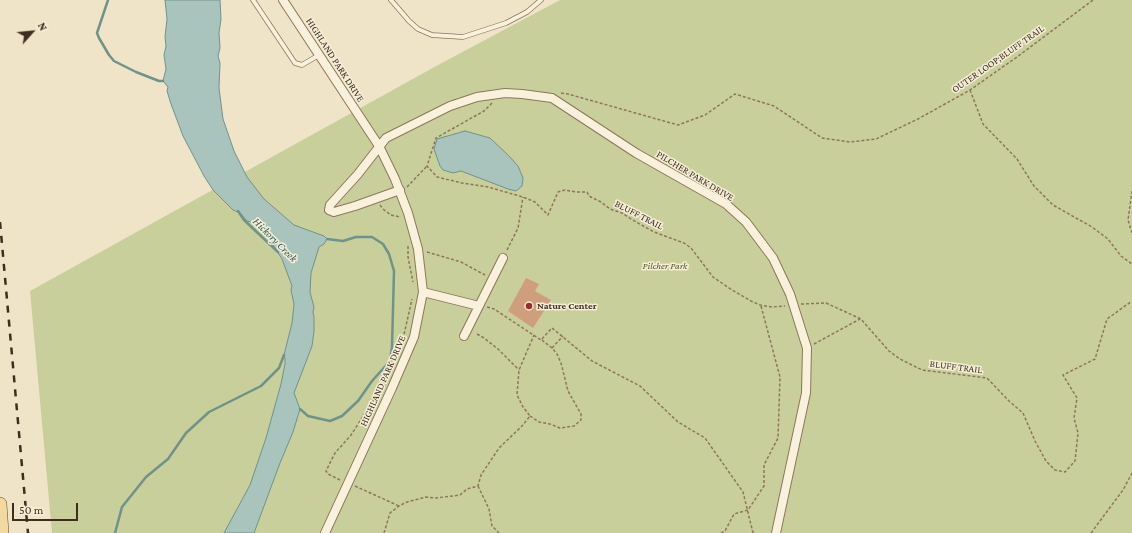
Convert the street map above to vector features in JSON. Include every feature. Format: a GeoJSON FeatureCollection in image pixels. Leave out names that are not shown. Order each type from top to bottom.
{"type":"FeatureCollection","features":[{"type":"Feature","properties":{"kind":"main road"},"geometry":{"type":"LineString","coordinates":[[0,504],[2,533]]}},
{"type":"Feature","properties":{"kind":"street","name":"HIGHLAND PARK DRIVE"},"geometry":{"type":"LineString","coordinates":[[284,0],[379,146],[403,189],[418,249],[423,292],[414,337],[392,388],[324,533]]}},
{"type":"Feature","properties":{"kind":"street","name":"PILCHER PARK DRIVE"},"geometry":{"type":"LineString","coordinates":[[376,198],[334,212],[329,210],[330,205],[358,174],[386,138],[450,106],[477,97],[505,93],[552,98],[636,153],[726,204],[746,222],[773,258],[790,294],[807,348],[806,393],[776,533]]}},
{"type":"Feature","properties":{"kind":"street"},"geometry":{"type":"LineString","coordinates":[[376,198],[403,189]]}},
{"type":"Feature","properties":{"kind":"street"},"geometry":{"type":"LineString","coordinates":[[464,336],[503,258]]}},
{"type":"Feature","properties":{"kind":"street"},"geometry":{"type":"LineString","coordinates":[[423,292],[479,306]]}},
{"type":"Feature","properties":{"kind":"lane"},"geometry":{"type":"LineString","coordinates":[[253,0],[295,63],[302,65],[319,55]]}},
{"type":"Feature","properties":{"kind":"lane"},"geometry":{"type":"LineString","coordinates":[[391,0],[408,22],[418,29],[432,35],[463,37],[506,23],[527,12],[541,0]]}},
{"type":"Feature","properties":{"kind":"path","name":"OUTER LOOP;BLUFF TRAIL"},"geometry":{"type":"LineString","coordinates":[[560,93],[678,125],[705,115],[735,94],[774,106],[822,138],[850,142],[876,139],[918,119],[970,90],[1093,0]]}},
{"type":"Feature","properties":{"kind":"path"},"geometry":{"type":"LineString","coordinates":[[970,90],[983,124],[1017,159],[1034,186],[1053,205],[1092,227],[1108,239],[1121,256],[1132,264]]}},
{"type":"Feature","properties":{"kind":"path"},"geometry":{"type":"LineString","coordinates":[[403,189],[427,166],[436,138],[484,111],[505,93]]}},
{"type":"Feature","properties":{"kind":"path"},"geometry":{"type":"LineString","coordinates":[[427,166],[437,177],[488,187],[523,197],[518,228],[503,258]]}},
{"type":"Feature","properties":{"kind":"path","name":"BLUFF TRAIL"},"geometry":{"type":"LineString","coordinates":[[523,197],[535,202],[548,216],[558,192],[565,190],[587,192],[589,196],[601,202],[610,209],[622,213],[654,232],[684,243],[691,248],[713,276],[732,290],[760,305],[772,307],[826,303],[861,319],[889,351],[900,359],[922,370],[987,378],[1009,401],[1023,412],[1035,441],[1046,461],[1054,470],[1065,472],[1075,461],[1078,432],[1074,418],[1077,398],[1063,375],[1095,360],[1107,319],[1132,301]]}},
{"type":"Feature","properties":{"kind":"path"},"geometry":{"type":"LineString","coordinates":[[1132,191],[1128,220],[1132,233]]}},
{"type":"Feature","properties":{"kind":"path"},"geometry":{"type":"LineString","coordinates":[[376,198],[383,209],[391,214],[410,219]]}},
{"type":"Feature","properties":{"kind":"path"},"geometry":{"type":"LineString","coordinates":[[408,242],[408,258],[413,284]]}},
{"type":"Feature","properties":{"kind":"path"},"geometry":{"type":"LineString","coordinates":[[418,249],[461,262],[493,280]]}},
{"type":"Feature","properties":{"kind":"path"},"geometry":{"type":"LineString","coordinates":[[402,343],[412,298]]}},
{"type":"Feature","properties":{"kind":"path"},"geometry":{"type":"LineString","coordinates":[[721,533],[725,530],[734,514],[748,510],[764,486],[764,465],[778,438],[780,377],[760,305]]}},
{"type":"Feature","properties":{"kind":"path"},"geometry":{"type":"LineString","coordinates":[[479,306],[494,308],[534,335],[552,348],[561,364],[568,391],[581,414],[581,420],[574,426],[560,428],[540,422],[530,416],[523,407],[517,395],[519,370],[534,335]]}},
{"type":"Feature","properties":{"kind":"path"},"geometry":{"type":"LineString","coordinates":[[807,348],[861,319]]}},
{"type":"Feature","properties":{"kind":"path"},"geometry":{"type":"LineString","coordinates":[[541,340],[552,328],[592,361],[640,386],[678,422],[705,438],[743,492],[753,533]]}},
{"type":"Feature","properties":{"kind":"path"},"geometry":{"type":"LineString","coordinates":[[476,334],[484,338],[519,370]]}},
{"type":"Feature","properties":{"kind":"path"},"geometry":{"type":"LineString","coordinates":[[552,348],[562,336]]}},
{"type":"Feature","properties":{"kind":"path"},"geometry":{"type":"LineString","coordinates":[[386,382],[350,435],[335,453],[326,471],[328,474],[399,506]]}},
{"type":"Feature","properties":{"kind":"path"},"geometry":{"type":"LineString","coordinates":[[499,533],[492,526],[489,509],[478,486],[481,475],[499,448],[522,426],[530,416]]}},
{"type":"Feature","properties":{"kind":"path"},"geometry":{"type":"LineString","coordinates":[[1091,533],[1123,490],[1132,473]]}},
{"type":"Feature","properties":{"kind":"path"},"geometry":{"type":"LineString","coordinates":[[384,533],[390,513],[407,502],[426,497],[436,498],[460,495],[467,489],[478,486]]}},
{"type":"Feature","properties":{"kind":"green space","name":"Pilcher Park"},"geometry":{"type":"Polygon","coordinates":[[[560,0],[1132,0],[1132,533],[52,533],[30,291],[438,65],[560,0]]]}},
{"type":"Feature","properties":{"kind":"water"},"geometry":{"type":"Polygon","coordinates":[[[165,0],[220,0],[220,48],[218,56],[220,63],[219,88],[223,119],[234,151],[247,177],[264,199],[294,225],[324,236],[327,239],[324,244],[319,247],[311,273],[310,292],[314,307],[314,331],[312,346],[294,393],[300,409],[293,432],[254,533],[224,533],[250,485],[266,438],[281,384],[285,364],[284,355],[292,323],[294,304],[291,290],[292,286],[282,259],[268,237],[251,222],[247,221],[240,213],[233,210],[213,190],[183,136],[167,91],[168,87],[163,81],[166,69],[164,55],[166,46],[165,37],[167,19],[165,0]]]}},
{"type":"Feature","properties":{"kind":"water"},"geometry":{"type":"Polygon","coordinates":[[[465,131],[490,138],[509,156],[518,166],[523,178],[522,186],[516,191],[461,171],[453,173],[443,170],[434,149],[437,139],[465,131]]]}},
{"type":"Feature","properties":{"kind":"building","name":"Nature Center"},"geometry":{"type":"Polygon","coordinates":[[[526,278],[539,284],[535,291],[551,300],[533,328],[508,311],[526,278]]]}},
{"type":"Feature","properties":{"kind":"waterway"},"geometry":{"type":"LineString","coordinates":[[108,0],[97,33],[109,55],[114,61],[136,72],[159,81],[163,81]]}},
{"type":"Feature","properties":{"kind":"waterway","name":"Hickory Creek"},"geometry":{"type":"LineString","coordinates":[[238,211],[244,220],[278,252]]}},
{"type":"Feature","properties":{"kind":"waterway"},"geometry":{"type":"LineString","coordinates":[[300,409],[308,416],[330,421],[342,416],[358,401],[372,381],[390,361],[392,347],[394,271],[389,254],[383,244],[372,237],[356,237],[343,241],[327,239]]}},
{"type":"Feature","properties":{"kind":"waterway"},"geometry":{"type":"LineString","coordinates":[[115,533],[122,507],[146,477],[168,459],[186,433],[209,412],[261,386],[279,368],[284,355]]}},
{"type":"Feature","properties":{"kind":"railway"},"geometry":{"type":"LineString","coordinates":[[0,222],[28,533]]}},
{"type":"Feature","properties":{"kind":"place","name":"Nature Center"},"geometry":{"type":"Point","coordinates":[529,306]}}]}
